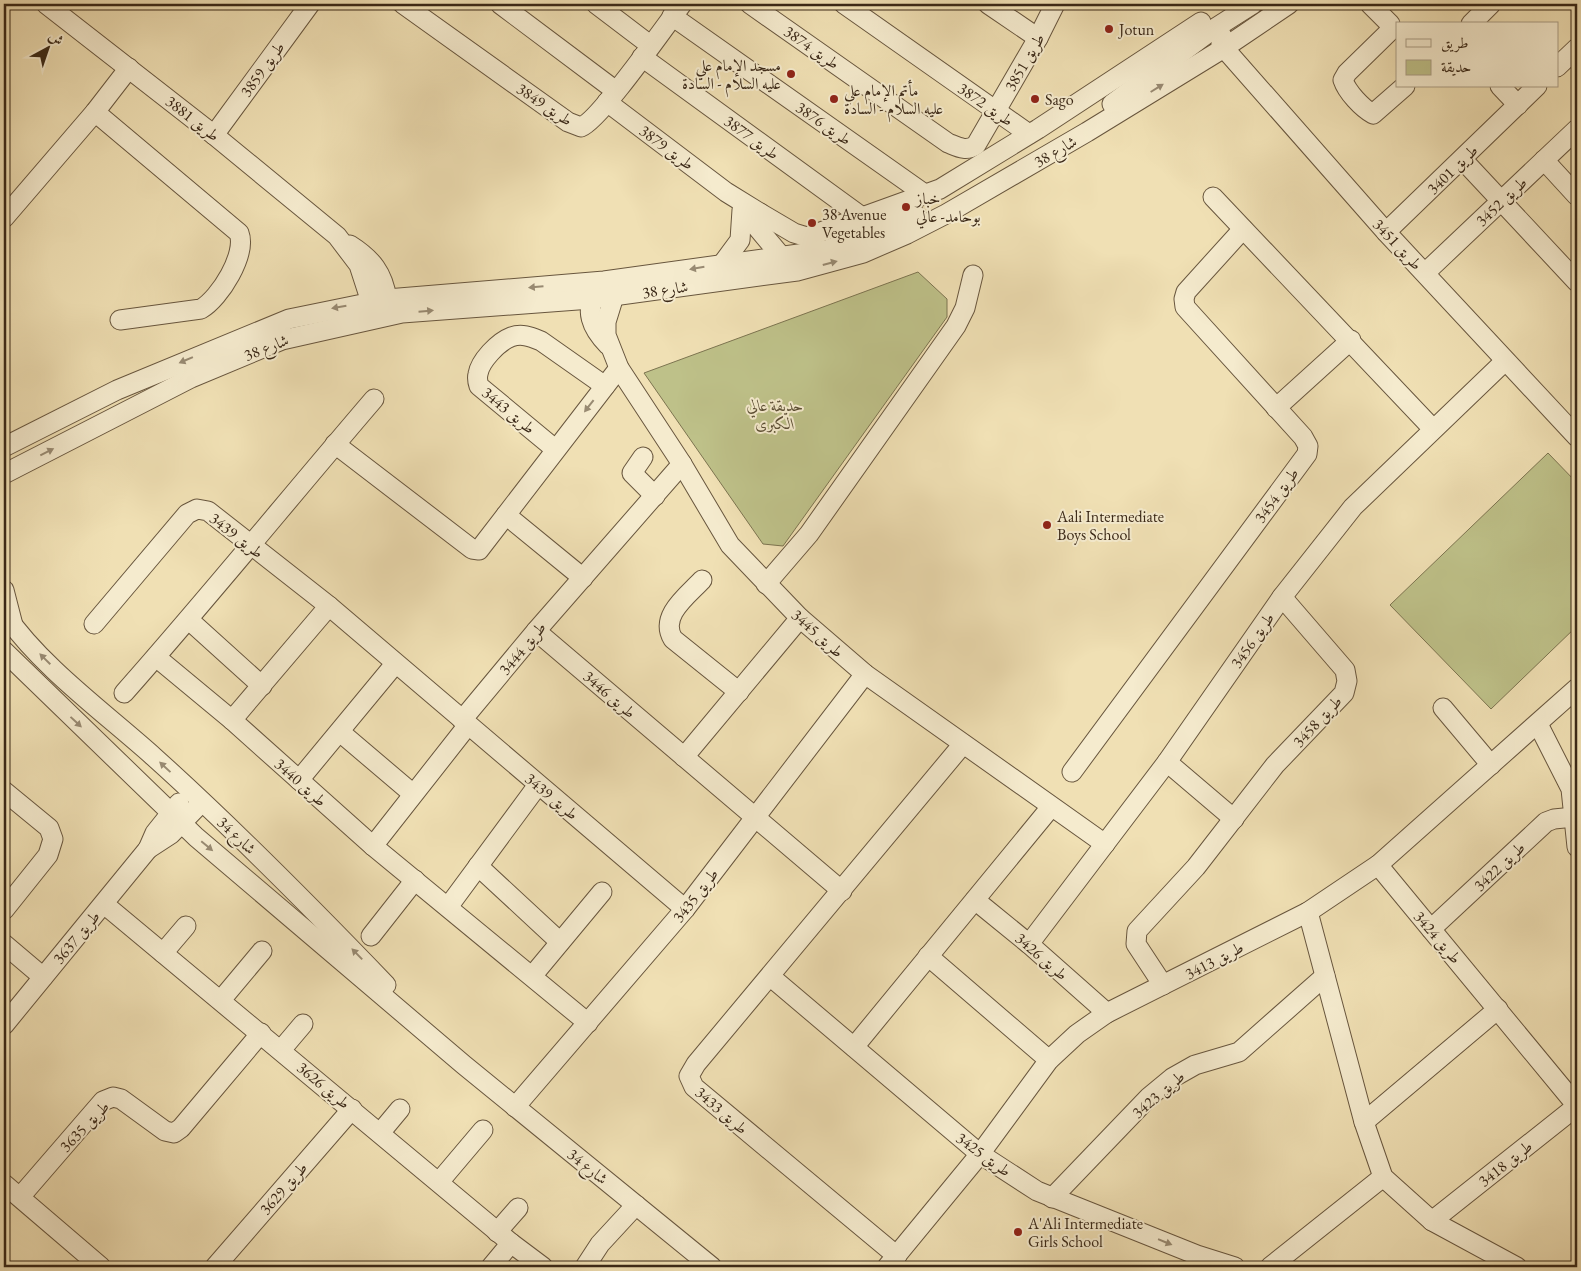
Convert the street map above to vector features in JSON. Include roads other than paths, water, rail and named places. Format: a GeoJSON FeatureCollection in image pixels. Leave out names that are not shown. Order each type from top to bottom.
{"type":"FeatureCollection","features":[{"type":"Feature","properties":{"kind":"street","name":"طريق 3881"},"geometry":{"type":"LineString","coordinates":[[46,4],[214,135],[337,236],[372,261],[380,273],[379,303]]}},
{"type":"Feature","properties":{"kind":"street","name":"طريق 3859"},"geometry":{"type":"LineString","coordinates":[[214,135],[310,4]]}},
{"type":"Feature","properties":{"kind":"street","name":"طريق 3849"},"geometry":{"type":"LineString","coordinates":[[403,4],[574,126],[588,125],[677,10]]}},
{"type":"Feature","properties":{"kind":"street","name":"طريق 3879"},"geometry":{"type":"LineString","coordinates":[[500,4],[751,211]]}},
{"type":"Feature","properties":{"kind":"street","name":"طريق 3877"},"geometry":{"type":"LineString","coordinates":[[596,4],[646,51],[862,216]]}},
{"type":"Feature","properties":{"kind":"street","name":"طريق 3874"},"geometry":{"type":"LineString","coordinates":[[750,4],[948,143],[962,149],[976,145]]}},
{"type":"Feature","properties":{"kind":"street","name":"طريق 3872"},"geometry":{"type":"LineString","coordinates":[[844,4],[1033,139]]}},
{"type":"Feature","properties":{"kind":"street"},"geometry":{"type":"LineString","coordinates":[[988,4],[1038,38]]}},
{"type":"Feature","properties":{"kind":"street","name":"طريق 3851"},"geometry":{"type":"LineString","coordinates":[[976,145],[1038,38],[1055,4]]}},
{"type":"Feature","properties":{"kind":"street"},"geometry":{"type":"LineString","coordinates":[[751,211],[794,233],[806,237],[940,189],[1033,139],[1229,4]]}},
{"type":"Feature","properties":{"kind":"street","name":"شارع 38"},"geometry":{"type":"LineString","coordinates":[[4,447],[117,390],[289,319],[379,303],[609,289],[788,264],[901,223],[1033,139],[1075,129],[1212,30],[1253,4]]}},
{"type":"Feature","properties":{"kind":"street"},"geometry":{"type":"LineString","coordinates":[[1224,48],[1220,39],[1223,34],[1272,4]]}},
{"type":"Feature","properties":{"kind":"street","name":"شارع 38"},"geometry":{"type":"LineString","coordinates":[[609,289],[723,263],[828,264],[885,244],[946,214],[1088,132],[1224,48],[1289,4]]}},
{"type":"Feature","properties":{"kind":"street"},"geometry":{"type":"LineString","coordinates":[[1370,4],[1390,24],[1391,30],[1347,73],[1343,80],[1345,86],[1367,111],[1373,114],[1403,88]]}},
{"type":"Feature","properties":{"kind":"street"},"geometry":{"type":"LineString","coordinates":[[1473,22],[1491,4]]}},
{"type":"Feature","properties":{"kind":"street","name":"طريق 3876"},"geometry":{"type":"LineString","coordinates":[[677,10],[926,195]]}},
{"type":"Feature","properties":{"kind":"street","name":"طريق 3451"},"geometry":{"type":"LineString","coordinates":[[1224,48],[1386,232],[1577,437]]}},
{"type":"Feature","properties":{"kind":"street"},"geometry":{"type":"LineString","coordinates":[[1558,66],[1577,48]]}},
{"type":"Feature","properties":{"kind":"street"},"geometry":{"type":"LineString","coordinates":[[4,218],[95,112],[129,68]]}},
{"type":"Feature","properties":{"kind":"street"},"geometry":{"type":"LineString","coordinates":[[1502,88],[1518,105]]}},
{"type":"Feature","properties":{"kind":"street","name":"طريق 3401"},"geometry":{"type":"LineString","coordinates":[[1386,232],[1535,88]]}},
{"type":"Feature","properties":{"kind":"street"},"geometry":{"type":"LineString","coordinates":[[95,112],[239,233],[242,241],[240,252],[218,295],[211,303],[201,309],[120,320]]}},
{"type":"Feature","properties":{"kind":"street","name":"طريق 3452"},"geometry":{"type":"LineString","coordinates":[[1425,273],[1577,129]]}},
{"type":"Feature","properties":{"kind":"street"},"geometry":{"type":"LineString","coordinates":[[1462,160],[1577,282]]}},
{"type":"Feature","properties":{"kind":"street"},"geometry":{"type":"LineString","coordinates":[[1544,160],[1577,196]]}},
{"type":"Feature","properties":{"kind":"street"},"geometry":{"type":"LineString","coordinates":[[1213,197],[1351,340],[1433,429]]}},
{"type":"Feature","properties":{"kind":"street"},"geometry":{"type":"LineString","coordinates":[[751,211],[781,236],[788,264]]}},
{"type":"Feature","properties":{"kind":"street"},"geometry":{"type":"LineString","coordinates":[[723,263],[740,240],[751,211]]}},
{"type":"Feature","properties":{"kind":"street"},"geometry":{"type":"LineString","coordinates":[[827,250],[843,232],[862,216]]}},
{"type":"Feature","properties":{"kind":"street","name":"طريق 3454"},"geometry":{"type":"LineString","coordinates":[[1072,772],[1307,454],[1308,446],[1303,437],[1185,307],[1184,299],[1186,292],[1243,229]]}},
{"type":"Feature","properties":{"kind":"street"},"geometry":{"type":"LineString","coordinates":[[766,584],[809,534],[956,326],[965,308],[973,275]]}},
{"type":"Feature","properties":{"kind":"street"},"geometry":{"type":"LineString","coordinates":[[609,289],[591,299],[589,312],[593,325],[610,348]]}},
{"type":"Feature","properties":{"kind":"street"},"geometry":{"type":"LineString","coordinates":[[609,289],[606,322],[610,348]]}},
{"type":"Feature","properties":{"kind":"street","name":"شارع 38"},"geometry":{"type":"LineString","coordinates":[[4,474],[191,378],[282,340],[402,313],[591,299]]}},
{"type":"Feature","properties":{"kind":"street"},"geometry":{"type":"LineString","coordinates":[[356,322],[379,303],[402,313]]}},
{"type":"Feature","properties":{"kind":"street","name":"طريق 3443"},"geometry":{"type":"LineString","coordinates":[[555,449],[479,386],[477,375],[489,355],[499,344],[511,337],[530,336],[541,341],[605,386]]}},
{"type":"Feature","properties":{"kind":"street"},"geometry":{"type":"LineString","coordinates":[[1276,408],[1351,340]]}},
{"type":"Feature","properties":{"kind":"street","name":"طريق 3445"},"geometry":{"type":"LineString","coordinates":[[610,348],[619,368],[682,464],[730,545],[766,584],[800,618],[865,674],[1105,844]]}},
{"type":"Feature","properties":{"kind":"street","name":"طريق 3456"},"geometry":{"type":"LineString","coordinates":[[1029,944],[1167,762],[1282,597],[1353,507],[1505,361]]}},
{"type":"Feature","properties":{"kind":"street"},"geometry":{"type":"LineString","coordinates":[[335,444],[472,549],[482,548],[555,449],[619,368]]}},
{"type":"Feature","properties":{"kind":"street"},"geometry":{"type":"LineString","coordinates":[[124,693],[189,620],[249,545],[374,399]]}},
{"type":"Feature","properties":{"kind":"street"},"geometry":{"type":"LineString","coordinates":[[4,455],[20,445],[27,434]]}},
{"type":"Feature","properties":{"kind":"street"},"geometry":{"type":"LineString","coordinates":[[643,457],[632,474],[655,496]]}},
{"type":"Feature","properties":{"kind":"street","name":"طريق 3444"},"geometry":{"type":"LineString","coordinates":[[373,846],[536,630],[682,464]]}},
{"type":"Feature","properties":{"kind":"street","name":"طريق 3439"},"geometry":{"type":"LineString","coordinates":[[94,624],[187,514],[197,509],[208,511],[328,606],[685,909]]}},
{"type":"Feature","properties":{"kind":"street"},"geometry":{"type":"LineString","coordinates":[[506,515],[583,578]]}},
{"type":"Feature","properties":{"kind":"street"},"geometry":{"type":"LineString","coordinates":[[702,580],[676,608],[668,620],[668,630],[673,639],[740,692]]}},
{"type":"Feature","properties":{"kind":"street"},"geometry":{"type":"LineString","coordinates":[[4,590],[8,620]]}},
{"type":"Feature","properties":{"kind":"street","name":"طريق 3458"},"geometry":{"type":"LineString","coordinates":[[1163,985],[1136,944],[1137,930],[1196,867],[1274,765],[1344,693],[1347,681],[1344,670],[1338,660],[1282,597]]}},
{"type":"Feature","properties":{"kind":"street"},"geometry":{"type":"LineString","coordinates":[[232,720],[328,606]]}},
{"type":"Feature","properties":{"kind":"street"},"geometry":{"type":"LineString","coordinates":[[684,757],[800,618]]}},
{"type":"Feature","properties":{"kind":"street","name":"شارع 34"},"geometry":{"type":"LineString","coordinates":[[8,620],[64,678],[197,797],[327,923],[464,1065]]}},
{"type":"Feature","properties":{"kind":"street"},"geometry":{"type":"LineString","coordinates":[[189,620],[262,686]]}},
{"type":"Feature","properties":{"kind":"street","name":"طريق 3446"},"geometry":{"type":"LineString","coordinates":[[536,630],[755,817]]}},
{"type":"Feature","properties":{"kind":"street","name":"شارع 34"},"geometry":{"type":"LineString","coordinates":[[4,651],[176,816],[515,1108],[712,1267]]}},
{"type":"Feature","properties":{"kind":"street","name":"طريق 3440"},"geometry":{"type":"LineString","coordinates":[[156,657],[232,720],[373,846],[533,975],[588,1023]]}},
{"type":"Feature","properties":{"kind":"street"},"geometry":{"type":"LineString","coordinates":[[299,780],[395,664]]}},
{"type":"Feature","properties":{"kind":"street","name":"طريق 3435"},"geometry":{"type":"LineString","coordinates":[[515,1108],[685,909],[865,674]]}},
{"type":"Feature","properties":{"kind":"street","name":"طريق 3413"},"geometry":{"type":"LineString","coordinates":[[892,1262],[980,1154],[1050,1060],[1077,1034],[1107,1013],[1308,912],[1378,865],[1577,688]]}},
{"type":"Feature","properties":{"kind":"street"},"geometry":{"type":"LineString","coordinates":[[1443,708],[1491,765]]}},
{"type":"Feature","properties":{"kind":"street"},"geometry":{"type":"LineString","coordinates":[[1538,724],[1571,789],[1577,847]]}},
{"type":"Feature","properties":{"kind":"street"},"geometry":{"type":"LineString","coordinates":[[340,732],[413,794]]}},
{"type":"Feature","properties":{"kind":"street","name":"طريق 3433"},"geometry":{"type":"LineString","coordinates":[[892,1262],[694,1087],[689,1076],[696,1064],[771,977],[963,744]]}},
{"type":"Feature","properties":{"kind":"street"},"geometry":{"type":"LineString","coordinates":[[1167,762],[1234,819]]}},
{"type":"Feature","properties":{"kind":"street"},"geometry":{"type":"LineString","coordinates":[[448,907],[538,785]]}},
{"type":"Feature","properties":{"kind":"street"},"geometry":{"type":"LineString","coordinates":[[4,791],[49,828],[53,839],[48,854],[4,910]]}},
{"type":"Feature","properties":{"kind":"street","name":"طريق 3637"},"geometry":{"type":"LineString","coordinates":[[4,1025],[148,849],[155,833],[197,797]]}},
{"type":"Feature","properties":{"kind":"street"},"geometry":{"type":"LineString","coordinates":[[854,1047],[1051,807]]}},
{"type":"Feature","properties":{"kind":"street","name":"طريق 3422"},"geometry":{"type":"LineString","coordinates":[[1431,929],[1546,822],[1574,816]]}},
{"type":"Feature","properties":{"kind":"street"},"geometry":{"type":"LineString","coordinates":[[755,817],[842,891]]}},
{"type":"Feature","properties":{"kind":"street","name":"طريق 3424"},"geometry":{"type":"LineString","coordinates":[[1378,865],[1577,1106]]}},
{"type":"Feature","properties":{"kind":"street"},"geometry":{"type":"LineString","coordinates":[[478,866],[560,942]]}},
{"type":"Feature","properties":{"kind":"street"},"geometry":{"type":"LineString","coordinates":[[371,936],[415,880]]}},
{"type":"Feature","properties":{"kind":"street"},"geometry":{"type":"LineString","coordinates":[[533,975],[602,892]]}},
{"type":"Feature","properties":{"kind":"street","name":"طريق 3426"},"geometry":{"type":"LineString","coordinates":[[975,900],[1029,944],[1107,1013]]}},
{"type":"Feature","properties":{"kind":"street","name":"طريق 3626"},"geometry":{"type":"LineString","coordinates":[[104,904],[261,1033],[504,1238],[543,1267]]}},
{"type":"Feature","properties":{"kind":"street"},"geometry":{"type":"LineString","coordinates":[[1308,912],[1364,1122],[1383,1177],[1432,1221],[1517,1267]]}},
{"type":"Feature","properties":{"kind":"street"},"geometry":{"type":"LineString","coordinates":[[163,953],[186,926]]}},
{"type":"Feature","properties":{"kind":"street"},"geometry":{"type":"LineString","coordinates":[[4,944],[44,977]]}},
{"type":"Feature","properties":{"kind":"street"},"geometry":{"type":"LineString","coordinates":[[221,1000],[262,951]]}},
{"type":"Feature","properties":{"kind":"street"},"geometry":{"type":"LineString","coordinates":[[928,956],[1050,1060]]}},
{"type":"Feature","properties":{"kind":"street","name":"طريق 3423"},"geometry":{"type":"LineString","coordinates":[[1052,1198],[1149,1097],[1166,1083],[1196,1065],[1239,1052],[1325,976]]}},
{"type":"Feature","properties":{"kind":"street","name":"طريق 3425"},"geometry":{"type":"LineString","coordinates":[[771,977],[980,1154],[1037,1191],[1197,1255],[1235,1267]]}},
{"type":"Feature","properties":{"kind":"street"},"geometry":{"type":"LineString","coordinates":[[1364,1122],[1498,1009]]}},
{"type":"Feature","properties":{"kind":"street"},"geometry":{"type":"LineString","coordinates":[[281,1050],[303,1024]]}},
{"type":"Feature","properties":{"kind":"street","name":"طريق 3635"},"geometry":{"type":"LineString","coordinates":[[20,1197],[103,1101],[113,1097],[121,1099],[165,1131],[174,1133],[181,1128],[261,1033]]}},
{"type":"Feature","properties":{"kind":"street","name":"طريق 3418"},"geometry":{"type":"LineString","coordinates":[[1432,1221],[1577,1106]]}},
{"type":"Feature","properties":{"kind":"street","name":"طريق 3629"},"geometry":{"type":"LineString","coordinates":[[215,1267],[352,1109]]}},
{"type":"Feature","properties":{"kind":"street"},"geometry":{"type":"LineString","coordinates":[[380,1133],[400,1109]]}},
{"type":"Feature","properties":{"kind":"street"},"geometry":{"type":"LineString","coordinates":[[439,1182],[483,1130]]}},
{"type":"Feature","properties":{"kind":"street"},"geometry":{"type":"LineString","coordinates":[[1270,1267],[1383,1177]]}},
{"type":"Feature","properties":{"kind":"street"},"geometry":{"type":"LineString","coordinates":[[4,1184],[101,1267]]}},
{"type":"Feature","properties":{"kind":"street"},"geometry":{"type":"LineString","coordinates":[[586,1267],[600,1244],[636,1205]]}},
{"type":"Feature","properties":{"kind":"street"},"geometry":{"type":"LineString","coordinates":[[491,1267],[518,1208]]}},
{"type":"Feature","properties":{"kind":"place","name":"Jotun"},"geometry":{"type":"Point","coordinates":[1109,29]}},
{"type":"Feature","properties":{"kind":"place","name":"مسجد الإمام علي عليه السلام - السادة"},"geometry":{"type":"Point","coordinates":[791,74]}},
{"type":"Feature","properties":{"kind":"place","name":"مأتم الإمام علي عليه السلام - السادة"},"geometry":{"type":"Point","coordinates":[834,99]}},
{"type":"Feature","properties":{"kind":"place","name":"Sago"},"geometry":{"type":"Point","coordinates":[1035,99]}},
{"type":"Feature","properties":{"kind":"place","name":"خباز بوحامد- عالي"},"geometry":{"type":"Point","coordinates":[906,207]}},
{"type":"Feature","properties":{"kind":"place","name":"38 Avenue Vegetables"},"geometry":{"type":"Point","coordinates":[812,223]}},
{"type":"Feature","properties":{"kind":"place","name":"Aali Intermediate Boys School"},"geometry":{"type":"Point","coordinates":[1047,525]}},
{"type":"Feature","properties":{"kind":"place","name":"A'Ali Intermediate Girls School"},"geometry":{"type":"Point","coordinates":[1018,1232]}},
{"type":"Feature","properties":{"kind":"park label","name":"حديقة عالي الكبرى"},"geometry":{"type":"Point","coordinates":[775,414]}}]}
